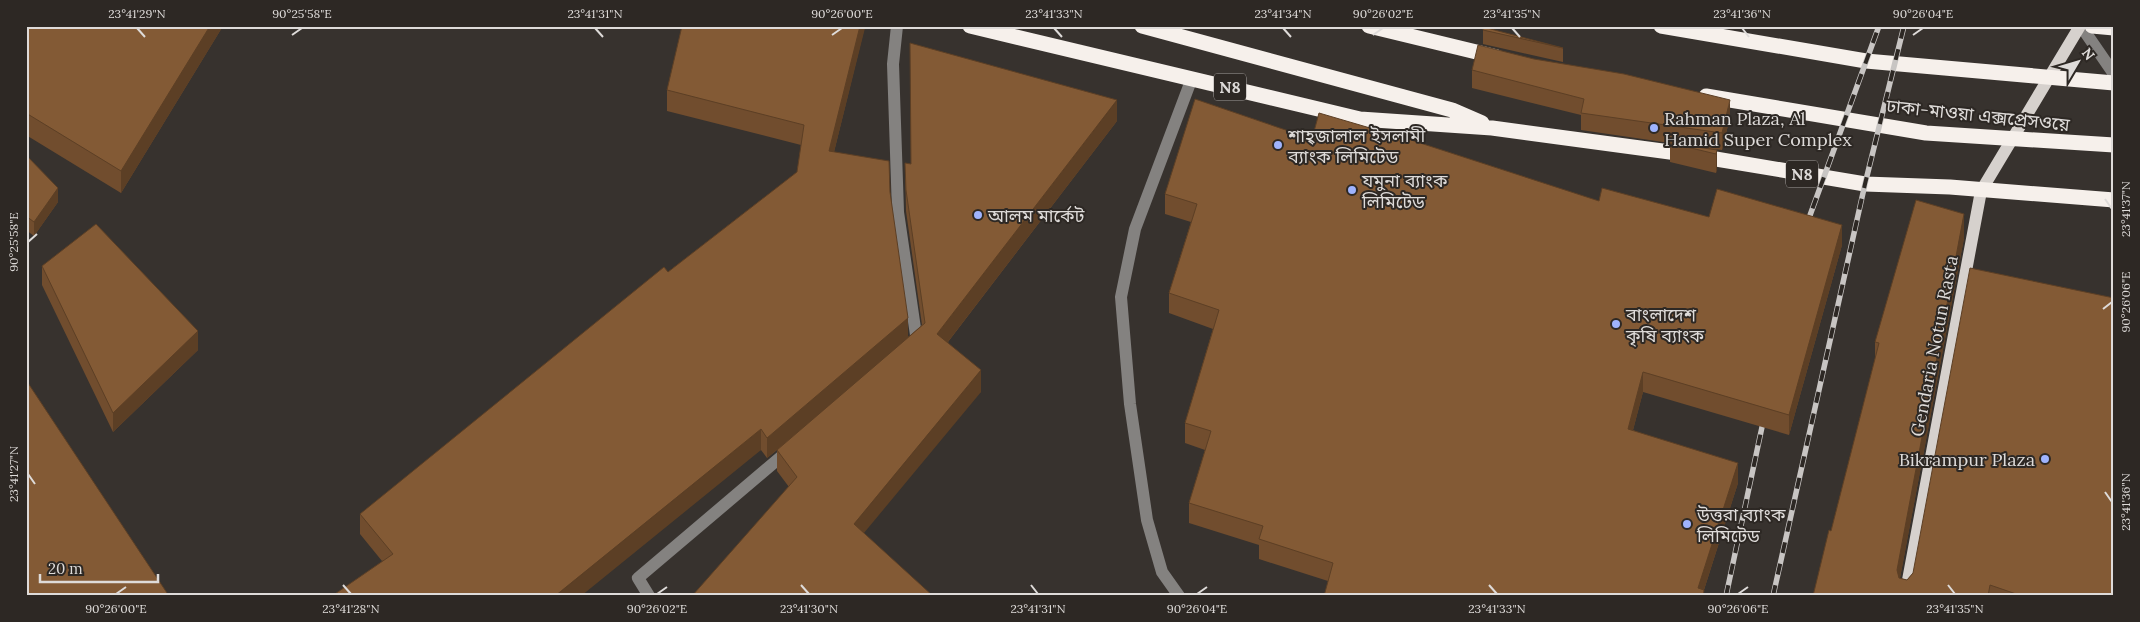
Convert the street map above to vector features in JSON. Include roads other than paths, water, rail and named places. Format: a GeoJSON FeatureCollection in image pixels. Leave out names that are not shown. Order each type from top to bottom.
{"type":"FeatureCollection","features":[{"type":"Feature","properties":{"kind":"highway","name":"N8"},"geometry":{"type":"LineString","coordinates":[[970,26],[1360,119],[1492,128],[1692,155],[1865,184],[1950,187],[1981,191],[2114,200]]}},
{"type":"Feature","properties":{"kind":"highway"},"geometry":{"type":"LineString","coordinates":[[1142,26],[1452,110],[1492,128]]}},
{"type":"Feature","properties":{"kind":"highway"},"geometry":{"type":"LineString","coordinates":[[1369,26],[1508,60]]}},
{"type":"Feature","properties":{"kind":"highway"},"geometry":{"type":"LineString","coordinates":[[1661,26],[1866,61],[2114,83]]}},
{"type":"Feature","properties":{"kind":"highway"},"geometry":{"type":"LineString","coordinates":[[2092,26],[2114,28]]}},
{"type":"Feature","properties":{"kind":"highway","name":"ঢাকা-মাওয়া এক্সপ্রেসওয়ে"},"geometry":{"type":"LineString","coordinates":[[1692,93],[1926,133],[2114,145]]}},
{"type":"Feature","properties":{"kind":"main road"},"geometry":{"type":"LineString","coordinates":[[1981,191],[2081,26]]}},
{"type":"Feature","properties":{"kind":"main road","name":"Gendaria Notun Rasta"},"geometry":{"type":"LineString","coordinates":[[1905,596],[1981,191]]}},
{"type":"Feature","properties":{"kind":"street"},"geometry":{"type":"LineString","coordinates":[[897,26],[893,64],[898,212],[917,342],[902,354]]}},
{"type":"Feature","properties":{"kind":"street"},"geometry":{"type":"LineString","coordinates":[[2081,26],[2114,74]]}},
{"type":"Feature","properties":{"kind":"street"},"geometry":{"type":"LineString","coordinates":[[1179,596],[1162,572],[1147,520],[1130,404],[1121,297],[1136,229],[1192,78]]}},
{"type":"Feature","properties":{"kind":"street"},"geometry":{"type":"LineString","coordinates":[[649,596],[638,578],[797,444]]}},
{"type":"Feature","properties":{"kind":"railway"},"geometry":{"type":"LineString","coordinates":[[1805,229],[1879,26]]}},
{"type":"Feature","properties":{"kind":"railway"},"geometry":{"type":"LineString","coordinates":[[1773,596],[1865,184],[1904,26]]}},
{"type":"Feature","properties":{"kind":"railway"},"geometry":{"type":"LineString","coordinates":[[1726,596],[1765,413]]}},
{"type":"Feature","properties":{"kind":"place","name":"Rahman Plaza, Al Hamid Super Complex"},"geometry":{"type":"Point","coordinates":[1654,128]}},
{"type":"Feature","properties":{"kind":"place","name":"শাহ্জালাল ইসলামী ব্যাংক লিমিটেড"},"geometry":{"type":"Point","coordinates":[1278,145]}},
{"type":"Feature","properties":{"kind":"place","name":"যমুনা ব্যাংক লিমিটেড"},"geometry":{"type":"Point","coordinates":[1352,190]}},
{"type":"Feature","properties":{"kind":"place","name":"আলম মার্কেট"},"geometry":{"type":"Point","coordinates":[978,215]}},
{"type":"Feature","properties":{"kind":"place","name":"বাংলাদেশ কৃষি ব্যাংক"},"geometry":{"type":"Point","coordinates":[1616,324]}},
{"type":"Feature","properties":{"kind":"place","name":"Bikrampur Plaza"},"geometry":{"type":"Point","coordinates":[2045,459]}},
{"type":"Feature","properties":{"kind":"place","name":"উত্তরা ব্যাংক লিমিটেড"},"geometry":{"type":"Point","coordinates":[1687,524]}}]}
